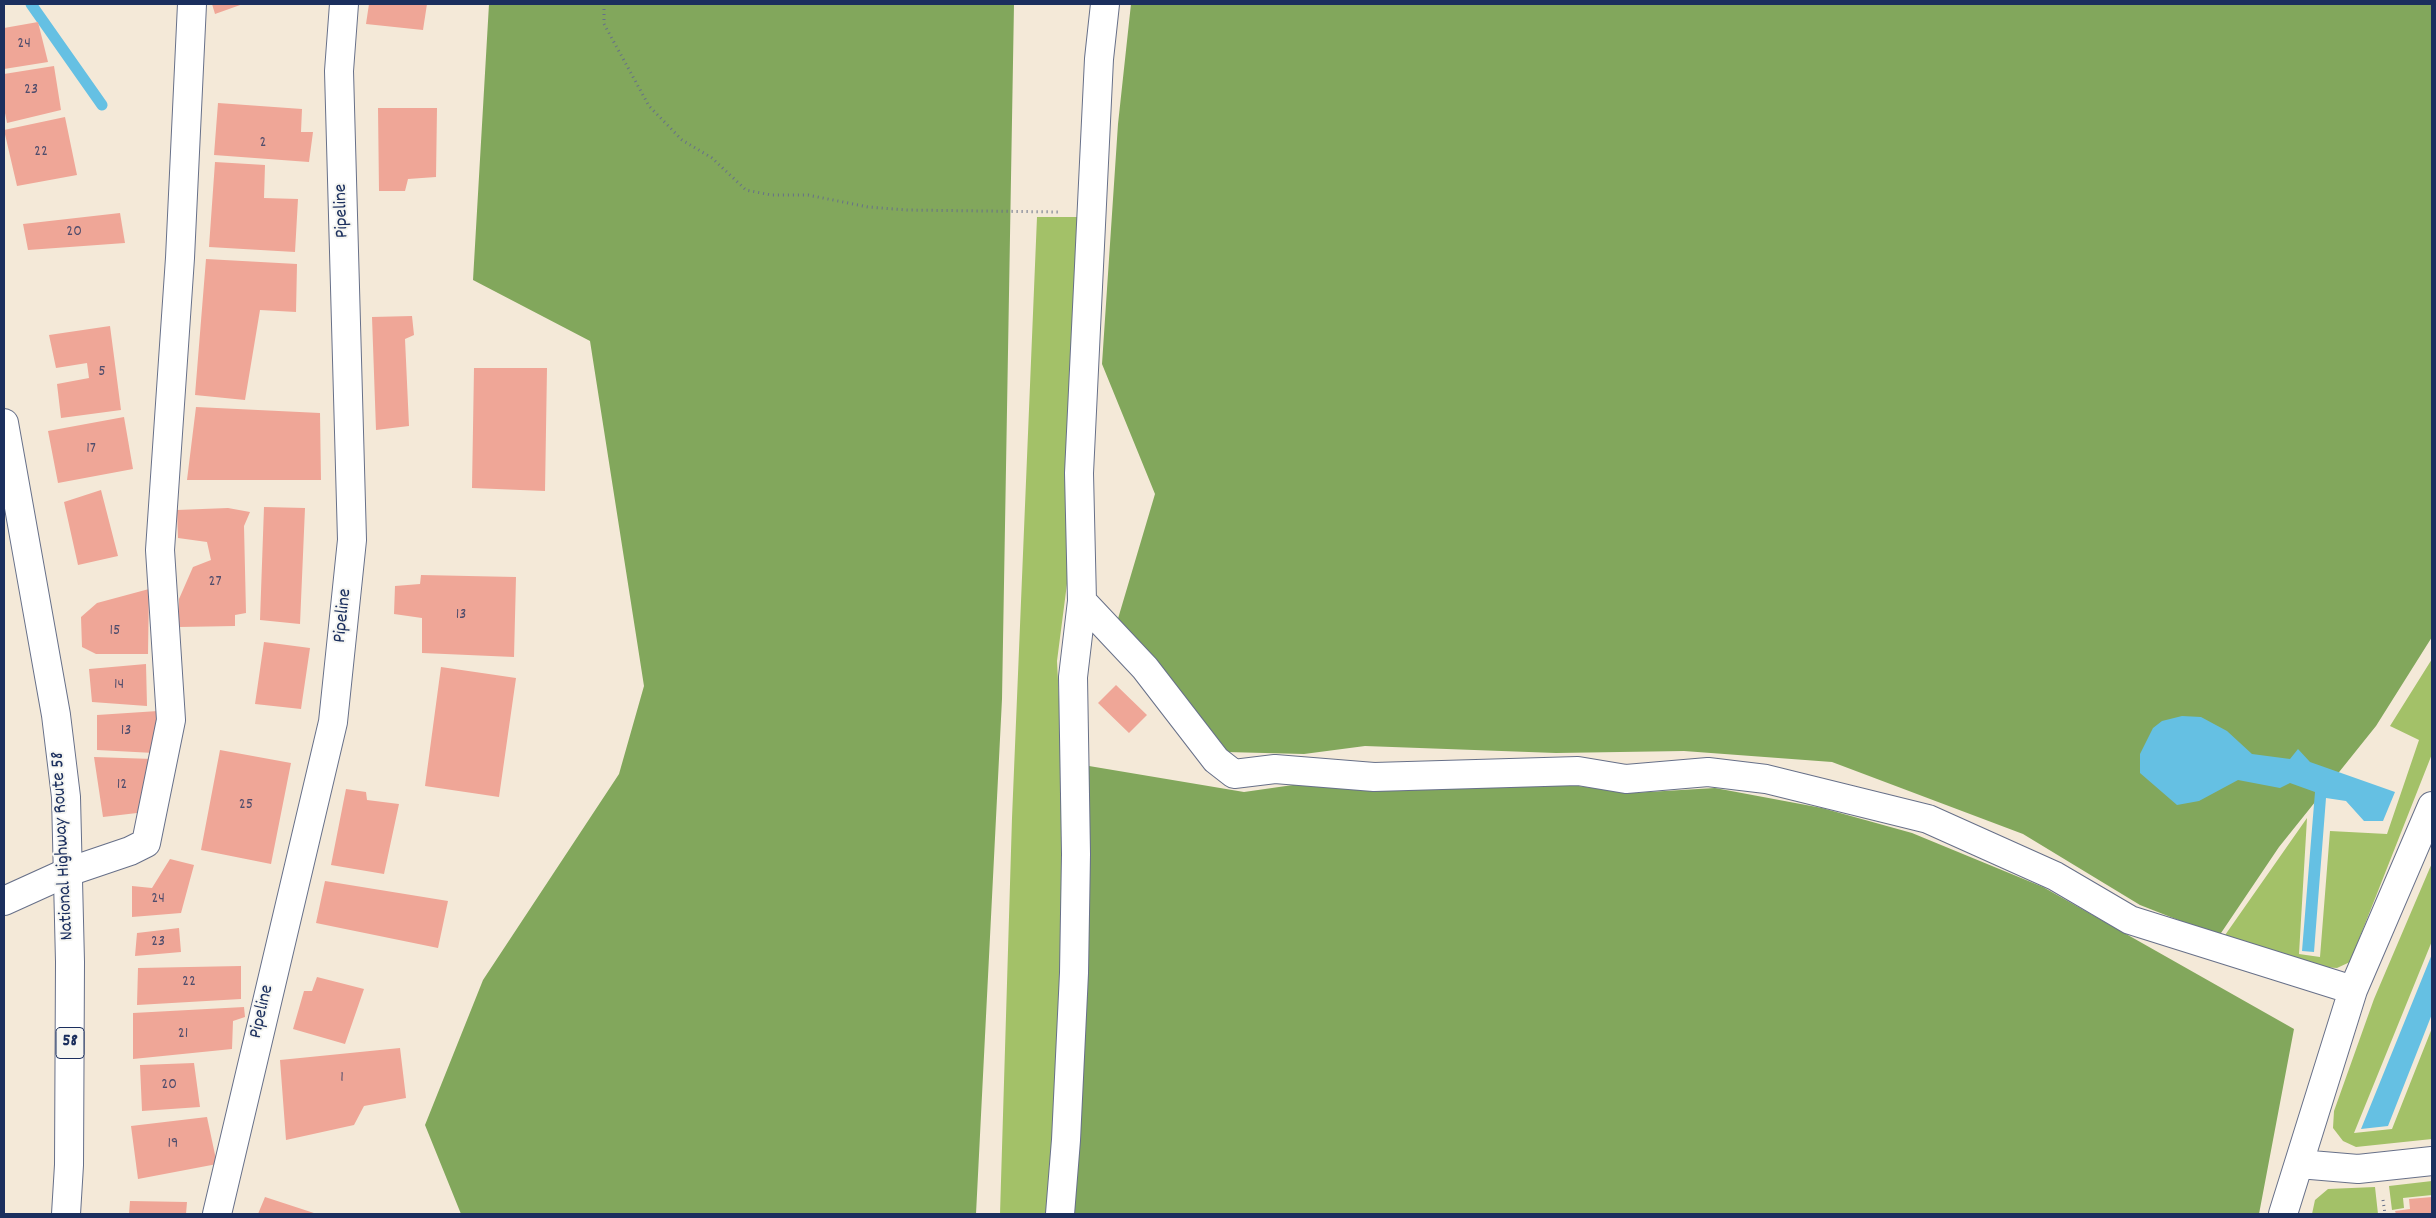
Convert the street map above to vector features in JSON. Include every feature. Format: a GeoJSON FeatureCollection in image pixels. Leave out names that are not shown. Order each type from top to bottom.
{"type":"FeatureCollection","features":[{"type":"Feature","properties":{"kind":"main road"},"geometry":{"type":"LineString","coordinates":[[4,901],[68,872],[130,851],[146,842],[171,720],[160,550],[180,258],[192,4]]}},
{"type":"Feature","properties":{"kind":"main road","name":"Pipeline"},"geometry":{"type":"LineString","coordinates":[[217,1214],[334,713],[352,540],[339,70],[344,4]]}},
{"type":"Feature","properties":{"kind":"main road"},"geometry":{"type":"LineString","coordinates":[[1060,1214],[1066,1140],[1074,973],[1076,854],[1073,677],[1082,601],[1079,473],[1090,212],[1099,59],[1105,4]]}},
{"type":"Feature","properties":{"kind":"main road","name":"National Highway Route 58"},"geometry":{"type":"LineString","coordinates":[[4,423],[56,715],[66,798],[70,1165],[66,1214]]}},
{"type":"Feature","properties":{"kind":"main road"},"geometry":{"type":"LineString","coordinates":[[1082,601],[1145,668],[1216,760],[1234,774],[1275,769],[1374,778],[1578,771],[1626,779],[1708,772],[1766,779],[1928,819],[2055,876],[2130,920],[2353,990]]}},
{"type":"Feature","properties":{"kind":"main road"},"geometry":{"type":"LineString","coordinates":[[2283,1214],[2353,990],[2432,806]]}},
{"type":"Feature","properties":{"kind":"main road"},"geometry":{"type":"LineString","coordinates":[[2299,1164],[2358,1169],[2432,1161]]}},
{"type":"Feature","properties":{"kind":"path"},"geometry":{"type":"LineString","coordinates":[[604,4],[604,24],[649,106],[682,140],[712,158],[746,190],[771,194],[808,195],[868,207],[907,210],[1090,212]]}},
{"type":"Feature","properties":{"kind":"green space"},"geometry":{"type":"Polygon","coordinates":[[[489,4],[1014,4],[1002,699],[976,1214],[461,1214],[425,1125],[483,980],[619,774],[644,686],[590,341],[473,280],[489,4]]]}},
{"type":"Feature","properties":{"kind":"green space"},"geometry":{"type":"Polygon","coordinates":[[[1131,4],[2432,4],[2432,637],[2376,726],[2279,847],[2219,936],[2140,905],[2023,834],[1832,762],[1684,751],[1556,753],[1365,746],[1304,754],[1226,752],[1159,663],[1117,622],[1155,494],[1102,364],[1118,124],[1131,4]]]}},
{"type":"Feature","properties":{"kind":"green space"},"geometry":{"type":"Polygon","coordinates":[[[1037,217],[1080,217],[1072,545],[1057,661],[1064,798],[1065,997],[1050,1214],[1000,1214],[1012,818],[1037,217]]]}},
{"type":"Feature","properties":{"kind":"green space"},"geometry":{"type":"Polygon","coordinates":[[[2432,659],[2432,754],[2350,962],[2337,968],[2307,966],[2223,938],[2307,818],[2299,954],[2320,957],[2330,831],[2387,834],[2419,740],[2390,726],[2432,659]]]}},
{"type":"Feature","properties":{"kind":"green space"},"geometry":{"type":"Polygon","coordinates":[[[1089,766],[1244,792],[1293,785],[1397,788],[1571,785],[1631,793],[1715,788],[1822,808],[1912,833],[2043,887],[2294,1029],[2259,1214],[1072,1214],[1086,935],[1089,766]]]}},
{"type":"Feature","properties":{"kind":"green space"},"geometry":{"type":"Polygon","coordinates":[[[2432,863],[2432,941],[2354,1133],[2392,1129],[2432,1028],[2432,1139],[2356,1147],[2343,1141],[2333,1128],[2334,1111],[2374,999],[2432,863]]]}},
{"type":"Feature","properties":{"kind":"green space"},"geometry":{"type":"Polygon","coordinates":[[[2432,1181],[2432,1195],[2403,1198],[2404,1208],[2392,1210],[2389,1186],[2432,1181]]]}},
{"type":"Feature","properties":{"kind":"green space"},"geometry":{"type":"Polygon","coordinates":[[[2375,1187],[2378,1214],[2312,1214],[2315,1200],[2328,1189],[2375,1187]]]}},
{"type":"Feature","properties":{"kind":"water"},"geometry":{"type":"Polygon","coordinates":[[[2182,716],[2201,717],[2227,731],[2252,754],[2290,759],[2298,749],[2310,762],[2395,792],[2383,821],[2364,821],[2346,801],[2326,798],[2314,952],[2302,951],[2315,792],[2290,783],[2280,788],[2238,780],[2199,801],[2177,805],[2140,773],[2140,754],[2153,728],[2162,721],[2182,716]]]}},
{"type":"Feature","properties":{"kind":"water"},"geometry":{"type":"Polygon","coordinates":[[[2432,954],[2432,1014],[2388,1126],[2361,1129],[2432,954]]]}},
{"type":"Feature","properties":{"kind":"building"},"geometry":{"type":"Polygon","coordinates":[[[212,4],[243,4],[215,14],[212,4]]]}},
{"type":"Feature","properties":{"kind":"building"},"geometry":{"type":"Polygon","coordinates":[[[369,4],[427,4],[423,30],[366,24],[369,4]]]}},
{"type":"Feature","properties":{"kind":"building"},"geometry":{"type":"Polygon","coordinates":[[[38,22],[48,62],[4,69],[4,28],[38,22]]]}},
{"type":"Feature","properties":{"kind":"building"},"geometry":{"type":"Polygon","coordinates":[[[54,66],[61,110],[7,123],[4,108],[4,74],[54,66]]]}},
{"type":"Feature","properties":{"kind":"building"},"geometry":{"type":"Polygon","coordinates":[[[218,103],[302,109],[301,132],[313,132],[309,162],[214,155],[218,103]]]}},
{"type":"Feature","properties":{"kind":"building"},"geometry":{"type":"Polygon","coordinates":[[[378,108],[437,108],[436,177],[408,179],[405,191],[379,191],[378,108]]]}},
{"type":"Feature","properties":{"kind":"building"},"geometry":{"type":"Polygon","coordinates":[[[65,117],[77,175],[17,186],[4,130],[65,117]]]}},
{"type":"Feature","properties":{"kind":"building"},"geometry":{"type":"Polygon","coordinates":[[[215,162],[265,165],[264,198],[298,199],[295,252],[209,247],[215,162]]]}},
{"type":"Feature","properties":{"kind":"building"},"geometry":{"type":"Polygon","coordinates":[[[120,213],[125,243],[28,250],[23,224],[120,213]]]}},
{"type":"Feature","properties":{"kind":"building"},"geometry":{"type":"Polygon","coordinates":[[[206,259],[297,264],[296,312],[260,310],[245,400],[195,395],[206,259]]]}},
{"type":"Feature","properties":{"kind":"building"},"geometry":{"type":"Polygon","coordinates":[[[412,316],[414,335],[405,339],[409,426],[376,430],[372,317],[412,316]]]}},
{"type":"Feature","properties":{"kind":"building"},"geometry":{"type":"Polygon","coordinates":[[[110,326],[121,410],[61,418],[57,384],[89,378],[87,363],[56,368],[49,335],[110,326]]]}},
{"type":"Feature","properties":{"kind":"building"},"geometry":{"type":"Polygon","coordinates":[[[474,368],[547,368],[545,491],[472,488],[474,368]]]}},
{"type":"Feature","properties":{"kind":"building"},"geometry":{"type":"Polygon","coordinates":[[[196,407],[320,413],[321,480],[187,480],[196,407]]]}},
{"type":"Feature","properties":{"kind":"building"},"geometry":{"type":"Polygon","coordinates":[[[124,417],[133,469],[58,483],[48,431],[124,417]]]}},
{"type":"Feature","properties":{"kind":"building"},"geometry":{"type":"Polygon","coordinates":[[[101,490],[118,556],[78,565],[64,502],[101,490]]]}},
{"type":"Feature","properties":{"kind":"building"},"geometry":{"type":"Polygon","coordinates":[[[264,507],[305,508],[300,624],[260,620],[264,507]]]}},
{"type":"Feature","properties":{"kind":"building"},"geometry":{"type":"Polygon","coordinates":[[[228,508],[250,512],[244,526],[246,613],[235,615],[235,626],[179,627],[179,599],[193,567],[211,560],[207,542],[178,538],[177,510],[228,508]]]}},
{"type":"Feature","properties":{"kind":"building"},"geometry":{"type":"Polygon","coordinates":[[[421,575],[516,577],[514,657],[422,653],[422,618],[394,614],[395,586],[420,584],[421,575]]]}},
{"type":"Feature","properties":{"kind":"building"},"geometry":{"type":"Polygon","coordinates":[[[149,589],[148,654],[96,654],[82,647],[81,617],[97,603],[149,589]]]}},
{"type":"Feature","properties":{"kind":"building"},"geometry":{"type":"Polygon","coordinates":[[[264,642],[310,648],[301,709],[255,704],[264,642]]]}},
{"type":"Feature","properties":{"kind":"building"},"geometry":{"type":"Polygon","coordinates":[[[146,664],[147,706],[92,702],[89,669],[146,664]]]}},
{"type":"Feature","properties":{"kind":"building"},"geometry":{"type":"Polygon","coordinates":[[[441,667],[516,678],[499,797],[425,786],[441,667]]]}},
{"type":"Feature","properties":{"kind":"building"},"geometry":{"type":"Polygon","coordinates":[[[1116,685],[1147,715],[1129,733],[1098,703],[1116,685]]]}},
{"type":"Feature","properties":{"kind":"building"},"geometry":{"type":"Polygon","coordinates":[[[158,711],[154,753],[97,750],[97,715],[158,711]]]}},
{"type":"Feature","properties":{"kind":"building"},"geometry":{"type":"Polygon","coordinates":[[[220,750],[291,763],[271,864],[201,850],[220,750]]]}},
{"type":"Feature","properties":{"kind":"building"},"geometry":{"type":"Polygon","coordinates":[[[94,757],[153,759],[137,813],[103,817],[94,757]]]}},
{"type":"Feature","properties":{"kind":"building"},"geometry":{"type":"Polygon","coordinates":[[[346,789],[366,792],[367,800],[399,804],[384,874],[331,865],[346,789]]]}},
{"type":"Feature","properties":{"kind":"building"},"geometry":{"type":"Polygon","coordinates":[[[170,859],[194,865],[181,913],[132,917],[132,886],[152,888],[170,859]]]}},
{"type":"Feature","properties":{"kind":"building"},"geometry":{"type":"Polygon","coordinates":[[[325,881],[448,901],[438,948],[316,923],[325,881]]]}},
{"type":"Feature","properties":{"kind":"building"},"geometry":{"type":"Polygon","coordinates":[[[179,928],[181,952],[135,956],[137,933],[179,928]]]}},
{"type":"Feature","properties":{"kind":"building"},"geometry":{"type":"Polygon","coordinates":[[[241,966],[241,999],[137,1005],[138,968],[241,966]]]}},
{"type":"Feature","properties":{"kind":"building"},"geometry":{"type":"Polygon","coordinates":[[[317,977],[364,989],[345,1044],[293,1029],[304,991],[312,991],[317,977]]]}},
{"type":"Feature","properties":{"kind":"building"},"geometry":{"type":"Polygon","coordinates":[[[244,1007],[245,1017],[233,1021],[232,1049],[133,1059],[133,1013],[244,1007]]]}},
{"type":"Feature","properties":{"kind":"building"},"geometry":{"type":"Polygon","coordinates":[[[400,1048],[406,1098],[364,1106],[354,1125],[286,1140],[280,1060],[400,1048]]]}},
{"type":"Feature","properties":{"kind":"building"},"geometry":{"type":"Polygon","coordinates":[[[194,1063],[200,1107],[142,1111],[140,1065],[194,1063]]]}},
{"type":"Feature","properties":{"kind":"building"},"geometry":{"type":"Polygon","coordinates":[[[207,1117],[217,1164],[138,1179],[131,1126],[207,1117]]]}},
{"type":"Feature","properties":{"kind":"building"},"geometry":{"type":"Polygon","coordinates":[[[265,1197],[317,1214],[258,1214],[265,1197]]]}},
{"type":"Feature","properties":{"kind":"building"},"geometry":{"type":"Polygon","coordinates":[[[2432,1197],[2432,1214],[2396,1214],[2395,1211],[2410,1209],[2409,1199],[2432,1197]]]}},
{"type":"Feature","properties":{"kind":"building"},"geometry":{"type":"Polygon","coordinates":[[[130,1201],[187,1202],[186,1214],[129,1214],[130,1201]]]}},
{"type":"Feature","properties":{"kind":"waterway"},"geometry":{"type":"LineString","coordinates":[[31,4],[102,105]]}}]}
